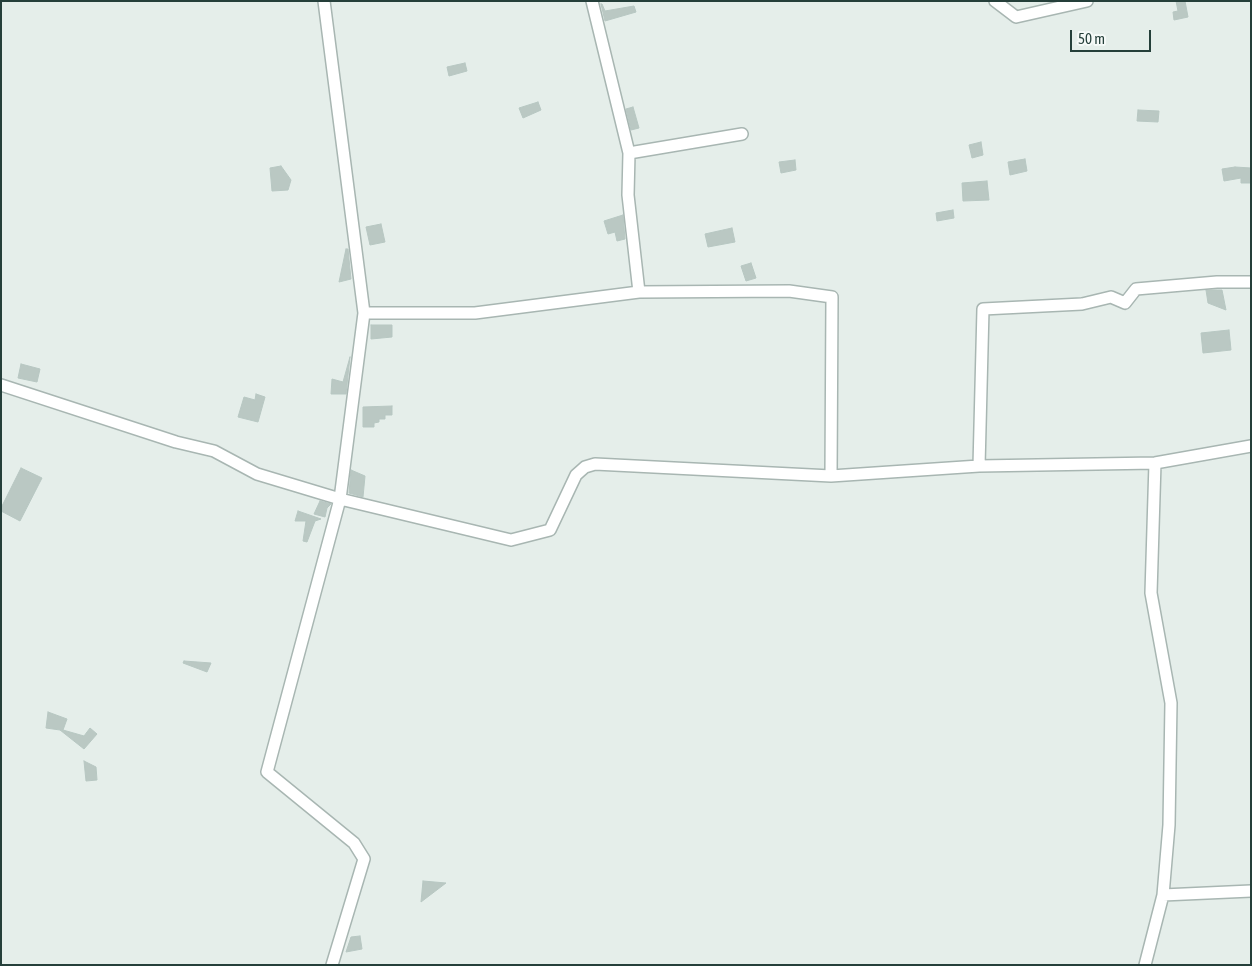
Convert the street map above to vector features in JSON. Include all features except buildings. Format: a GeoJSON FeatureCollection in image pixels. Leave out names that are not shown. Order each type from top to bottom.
{"type":"FeatureCollection","features":[{"type":"Feature","properties":{"kind":"street"},"geometry":{"type":"LineString","coordinates":[[324,1],[364,313],[340,500],[267,772],[354,843],[364,859],[332,965]]}},
{"type":"Feature","properties":{"kind":"street"},"geometry":{"type":"LineString","coordinates":[[592,1],[629,153],[628,196],[639,292]]}},
{"type":"Feature","properties":{"kind":"street"},"geometry":{"type":"LineString","coordinates":[[995,1],[1016,16],[1087,1]]}},
{"type":"Feature","properties":{"kind":"street"},"geometry":{"type":"LineString","coordinates":[[629,153],[742,134]]}},
{"type":"Feature","properties":{"kind":"street"},"geometry":{"type":"LineString","coordinates":[[979,466],[982,309],[1082,304],[1111,297],[1125,303],[1136,289],[1217,282],[1251,282]]}},
{"type":"Feature","properties":{"kind":"street"},"geometry":{"type":"LineString","coordinates":[[364,313],[475,313],[639,292],[789,291],[832,297],[831,476]]}},
{"type":"Feature","properties":{"kind":"street"},"geometry":{"type":"LineString","coordinates":[[1,385],[176,442],[214,451],[257,474],[340,500],[511,540],[550,530],[576,475],[585,467],[595,464],[831,476],[979,466],[1155,463],[1251,446]]}},
{"type":"Feature","properties":{"kind":"street"},"geometry":{"type":"LineString","coordinates":[[1145,965],[1163,895],[1169,825],[1171,703],[1151,593],[1155,463]]}},
{"type":"Feature","properties":{"kind":"street"},"geometry":{"type":"LineString","coordinates":[[1163,895],[1251,891]]}}]}
